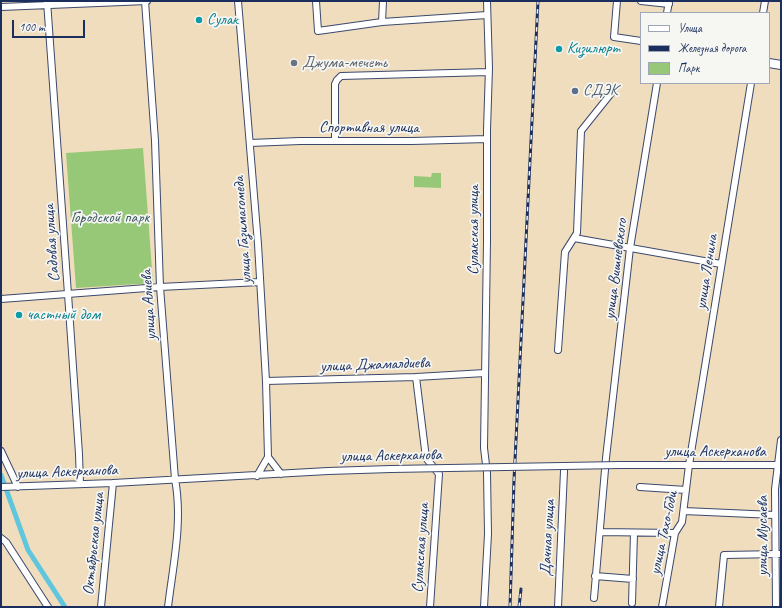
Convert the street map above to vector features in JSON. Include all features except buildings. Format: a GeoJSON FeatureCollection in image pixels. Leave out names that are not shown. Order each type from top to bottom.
{"type":"FeatureCollection","features":[{"type":"Feature","properties":{"kind":"main road"},"geometry":{"type":"LineString","coordinates":[[770,63],[781,65]]}},
{"type":"Feature","properties":{"kind":"street"},"geometry":{"type":"LineString","coordinates":[[1,7],[47,3],[146,1]]}},
{"type":"Feature","properties":{"kind":"street","name":"улица Алиева"},"geometry":{"type":"LineString","coordinates":[[146,1],[155,141],[160,287],[174,479],[178,514],[168,607]]}},
{"type":"Feature","properties":{"kind":"street","name":"улица Газимагомеда"},"geometry":{"type":"LineString","coordinates":[[238,1],[260,282],[266,382],[268,457]]}},
{"type":"Feature","properties":{"kind":"street"},"geometry":{"type":"LineString","coordinates":[[316,1],[318,31],[382,22],[487,15]]}},
{"type":"Feature","properties":{"kind":"street"},"geometry":{"type":"LineString","coordinates":[[382,22],[383,1]]}},
{"type":"Feature","properties":{"kind":"street","name":"Сулакская улица"},"geometry":{"type":"LineString","coordinates":[[484,607],[488,534],[487,473],[485,459],[487,139],[489,72],[487,1]]}},
{"type":"Feature","properties":{"kind":"street"},"geometry":{"type":"LineString","coordinates":[[617,1],[614,37],[640,41]]}},
{"type":"Feature","properties":{"kind":"street"},"geometry":{"type":"LineString","coordinates":[[641,1],[669,2],[667,12]]}},
{"type":"Feature","properties":{"kind":"street"},"geometry":{"type":"LineString","coordinates":[[763,12],[766,1]]}},
{"type":"Feature","properties":{"kind":"street","name":"Садовая улица"},"geometry":{"type":"LineString","coordinates":[[47,3],[80,484]]}},
{"type":"Feature","properties":{"kind":"street"},"geometry":{"type":"LineString","coordinates":[[335,141],[335,84],[341,76],[489,72]]}},
{"type":"Feature","properties":{"kind":"street","name":"улица Вишневского"},"geometry":{"type":"LineString","coordinates":[[594,598],[606,458],[630,248],[657,84]]}},
{"type":"Feature","properties":{"kind":"street","name":"улица Ленина"},"geometry":{"type":"LineString","coordinates":[[690,465],[751,84]]}},
{"type":"Feature","properties":{"kind":"street"},"geometry":{"type":"LineString","coordinates":[[558,350],[565,252],[577,233],[581,131],[613,91]]}},
{"type":"Feature","properties":{"kind":"street","name":"Спортивная улица"},"geometry":{"type":"LineString","coordinates":[[250,142],[487,139]]}},
{"type":"Feature","properties":{"kind":"street"},"geometry":{"type":"LineString","coordinates":[[574,238],[721,264]]}},
{"type":"Feature","properties":{"kind":"street"},"geometry":{"type":"LineString","coordinates":[[1,299],[160,287],[260,282]]}},
{"type":"Feature","properties":{"kind":"street","name":"улица Джамалдиева"},"geometry":{"type":"LineString","coordinates":[[266,382],[486,373]]}},
{"type":"Feature","properties":{"kind":"street","name":"Сулакская улица"},"geometry":{"type":"LineString","coordinates":[[416,377],[426,458],[440,474],[430,607]]}},
{"type":"Feature","properties":{"kind":"street","name":"улица Мусаева"},"geometry":{"type":"LineString","coordinates":[[776,607],[778,554],[774,515],[781,440]]}},
{"type":"Feature","properties":{"kind":"street"},"geometry":{"type":"LineString","coordinates":[[1,451],[15,487]]}},
{"type":"Feature","properties":{"kind":"street"},"geometry":{"type":"LineString","coordinates":[[257,476],[268,457],[281,474]]}},
{"type":"Feature","properties":{"kind":"street","name":"улица Аскерханова"},"geometry":{"type":"LineString","coordinates":[[1,487],[391,469],[620,465],[779,465]]}},
{"type":"Feature","properties":{"kind":"street","name":"улица Тахо-Годи"},"geometry":{"type":"LineString","coordinates":[[662,607],[675,534],[682,522],[690,465]]}},
{"type":"Feature","properties":{"kind":"street","name":"Дачная улица"},"geometry":{"type":"LineString","coordinates":[[558,607],[564,471]]}},
{"type":"Feature","properties":{"kind":"street","name":"Октябрьская улица"},"geometry":{"type":"LineString","coordinates":[[101,607],[113,483]]}},
{"type":"Feature","properties":{"kind":"street"},"geometry":{"type":"LineString","coordinates":[[640,487],[686,490]]}},
{"type":"Feature","properties":{"kind":"street"},"geometry":{"type":"LineString","coordinates":[[684,511],[774,515]]}},
{"type":"Feature","properties":{"kind":"street"},"geometry":{"type":"LineString","coordinates":[[600,532],[675,534]]}},
{"type":"Feature","properties":{"kind":"street"},"geometry":{"type":"LineString","coordinates":[[632,603],[634,533]]}},
{"type":"Feature","properties":{"kind":"street"},"geometry":{"type":"LineString","coordinates":[[1,538],[6,542],[48,607]]}},
{"type":"Feature","properties":{"kind":"street"},"geometry":{"type":"LineString","coordinates":[[719,607],[724,555],[778,554]]}},
{"type":"Feature","properties":{"kind":"street"},"geometry":{"type":"LineString","coordinates":[[595,576],[633,579]]}},
{"type":"Feature","properties":{"kind":"green space","name":"Городской парк"},"geometry":{"type":"Polygon","coordinates":[[[143,148],[153,283],[76,288],[66,153],[143,148]]]}},
{"type":"Feature","properties":{"kind":"green space"},"geometry":{"type":"Polygon","coordinates":[[[432,173],[441,173],[441,188],[414,187],[414,176],[431,177],[432,173]]]}},
{"type":"Feature","properties":{"kind":"waterway"},"geometry":{"type":"LineString","coordinates":[[1,475],[28,550],[65,607]]}},
{"type":"Feature","properties":{"kind":"railway"},"geometry":{"type":"LineString","coordinates":[[510,607],[514,480],[538,1]]}},
{"type":"Feature","properties":{"kind":"railway"},"geometry":{"type":"LineString","coordinates":[[519,607],[521,589]]}},
{"type":"Feature","properties":{"kind":"place","name":"Сулак"},"geometry":{"type":"Point","coordinates":[199,20]}},
{"type":"Feature","properties":{"kind":"place","name":"Кизилюрт"},"geometry":{"type":"Point","coordinates":[559,49]}},
{"type":"Feature","properties":{"kind":"place","name":"Джума-мечеть"},"geometry":{"type":"Point","coordinates":[294,63]}},
{"type":"Feature","properties":{"kind":"place","name":"СДЭК"},"geometry":{"type":"Point","coordinates":[575,91]}},
{"type":"Feature","properties":{"kind":"place","name":"частный дом"},"geometry":{"type":"Point","coordinates":[19,315]}}]}
